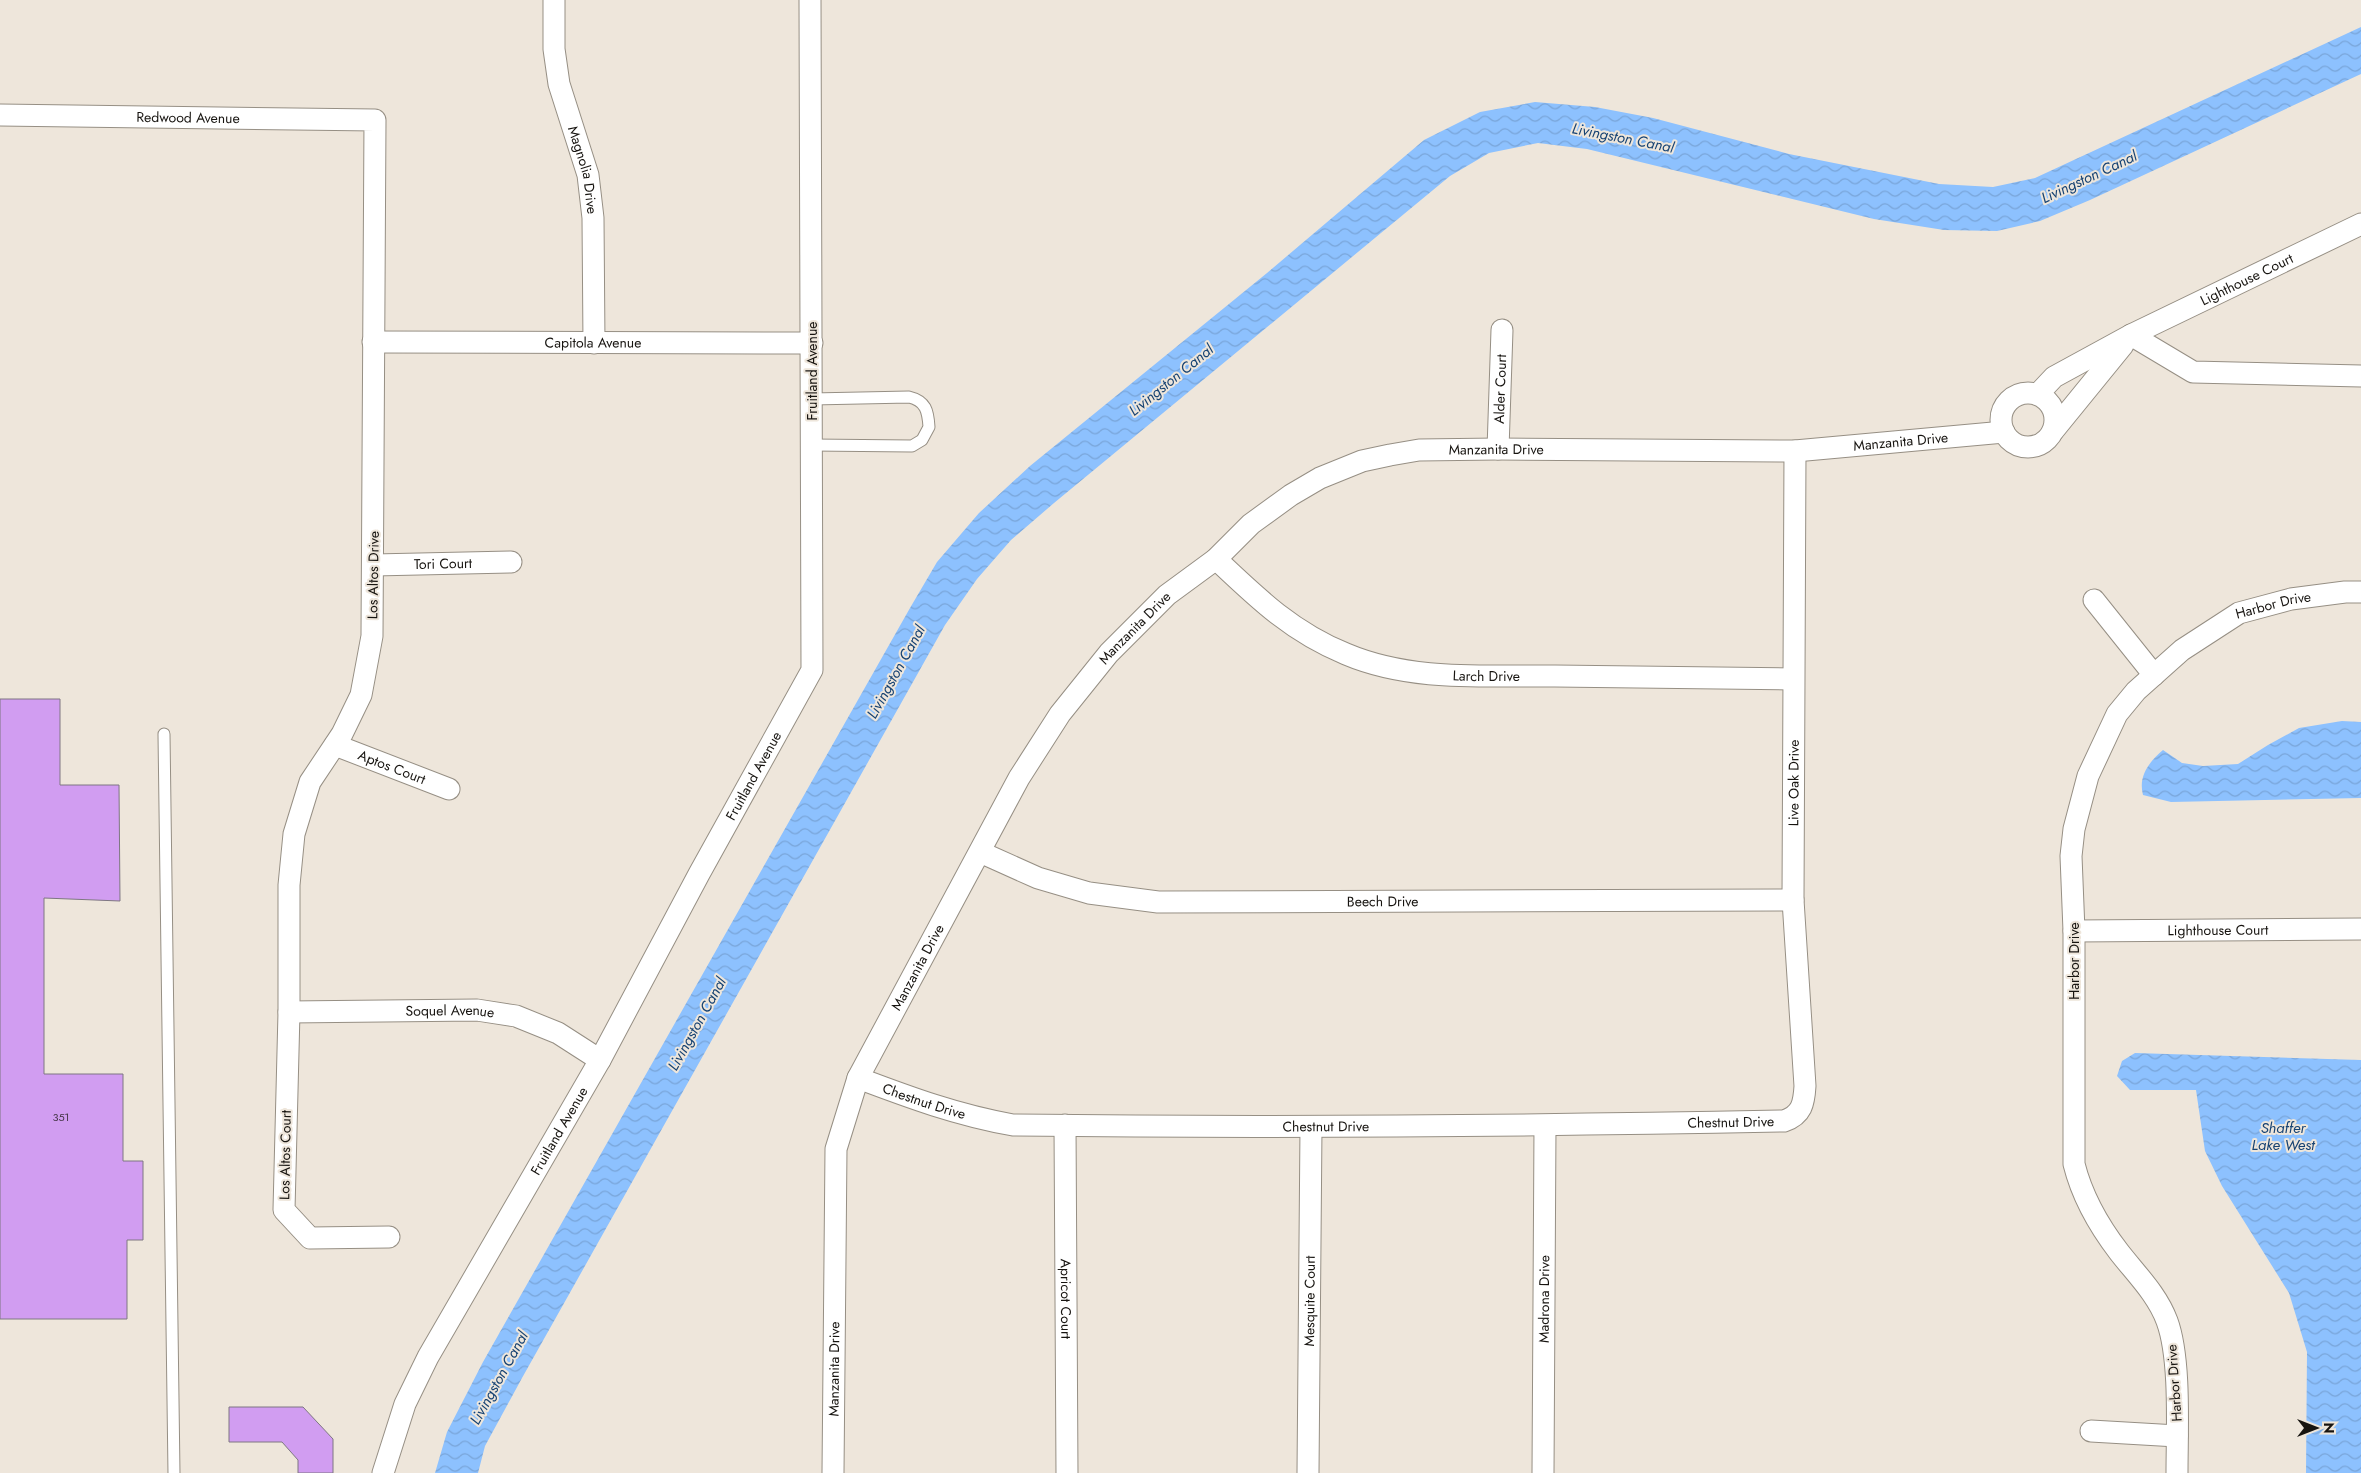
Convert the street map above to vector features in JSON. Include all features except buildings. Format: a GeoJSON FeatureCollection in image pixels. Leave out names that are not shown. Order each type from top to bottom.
{"type":"FeatureCollection","features":[{"type":"Feature","properties":{"kind":"street","name":"Magnolia Drive"},"geometry":{"type":"LineString","coordinates":[[554,0],[554,49],[559,84],[588,175],[593,218],[594,343]]}},
{"type":"Feature","properties":{"kind":"street","name":"Fruitland Avenue"},"geometry":{"type":"LineString","coordinates":[[383,1473],[405,1404],[428,1357],[600,1060],[699,874],[812,670],[810,0]]}},
{"type":"Feature","properties":{"kind":"street","name":"Redwood Avenue"},"geometry":{"type":"LineString","coordinates":[[0,115],[375,120]]}},
{"type":"Feature","properties":{"kind":"street","name":"Los Altos Drive"},"geometry":{"type":"LineString","coordinates":[[289,1012],[289,885],[294,834],[310,782],[335,745],[361,695],[372,636],[374,565],[373,342],[375,120]]}},
{"type":"Feature","properties":{"kind":"street","name":"Lighthouse Court"},"geometry":{"type":"LineString","coordinates":[[2039,393],[2054,377],[2131,335],[2361,224]]}},
{"type":"Feature","properties":{"kind":"street","name":"Alder Court"},"geometry":{"type":"LineString","coordinates":[[1498,449],[1502,330]]}},
{"type":"Feature","properties":{"kind":"street","name":"Lighthouse Court"},"geometry":{"type":"LineString","coordinates":[[2053,431],[2131,335]]}},
{"type":"Feature","properties":{"kind":"street"},"geometry":{"type":"LineString","coordinates":[[2131,335],[2193,372],[2361,376]]}},
{"type":"Feature","properties":{"kind":"street","name":"Capitola Avenue"},"geometry":{"type":"LineString","coordinates":[[373,342],[812,344]]}},
{"type":"Feature","properties":{"kind":"street"},"geometry":{"type":"LineString","coordinates":[[2039,393],[2051,405],[2054,413],[2053,431],[2048,438],[2033,447],[2016,445],[2004,432],[2001,417],[2007,403],[2019,394],[2039,393]]}},
{"type":"Feature","properties":{"kind":"street","name":"Manzanita Drive"},"geometry":{"type":"LineString","coordinates":[[832,1473],[836,1149],[858,1078],[1024,770],[1060,714],[1103,660],[1168,596],[1216,559],[1252,524],[1291,495],[1320,478],[1362,461],[1419,450],[1795,451],[2004,432]]}},
{"type":"Feature","properties":{"kind":"street","name":"Live Oak Drive"},"geometry":{"type":"LineString","coordinates":[[1795,451],[1793,900],[1805,1086],[1804,1101],[1799,1113]]}},
{"type":"Feature","properties":{"kind":"street","name":"Larch Drive"},"geometry":{"type":"LineString","coordinates":[[1216,559],[1263,604],[1288,624],[1345,654],[1386,668],[1436,675],[1793,679]]}},
{"type":"Feature","properties":{"kind":"street","name":"Tori Court"},"geometry":{"type":"LineString","coordinates":[[374,565],[511,562]]}},
{"type":"Feature","properties":{"kind":"street","name":"Harbor Drive"},"geometry":{"type":"LineString","coordinates":[[2177,1473],[2175,1358],[2167,1320],[2143,1279],[2119,1253],[2099,1224],[2078,1182],[2074,1164],[2074,931],[2071,856],[2073,838],[2088,776],[2117,714],[2136,691],[2182,650],[2239,613],[2291,598],[2361,592]]}},
{"type":"Feature","properties":{"kind":"street"},"geometry":{"type":"LineString","coordinates":[[2094,600],[2154,675]]}},
{"type":"Feature","properties":{"kind":"street","name":"Aptos Court"},"geometry":{"type":"LineString","coordinates":[[335,745],[449,789]]}},
{"type":"Feature","properties":{"kind":"street","name":"Beech Drive"},"geometry":{"type":"LineString","coordinates":[[980,852],[1038,878],[1089,893],[1158,902],[1793,900]]}},
{"type":"Feature","properties":{"kind":"street","name":"Lighthouse Court"},"geometry":{"type":"LineString","coordinates":[[2074,931],[2361,929]]}},
{"type":"Feature","properties":{"kind":"street","name":"Soquel Avenue"},"geometry":{"type":"LineString","coordinates":[[289,1012],[477,1010],[516,1016],[558,1033],[600,1060]]}},
{"type":"Feature","properties":{"kind":"street","name":"Los Altos Court"},"geometry":{"type":"LineString","coordinates":[[289,1012],[284,1210],[310,1238],[389,1237]]}},
{"type":"Feature","properties":{"kind":"street","name":"Chestnut Drive"},"geometry":{"type":"LineString","coordinates":[[858,1078],[934,1107],[974,1118],[1013,1125],[1545,1126],[1784,1121],[1799,1113]]}},
{"type":"Feature","properties":{"kind":"street","name":"Apricot Court"},"geometry":{"type":"LineString","coordinates":[[1066,1126],[1067,1473]]}},
{"type":"Feature","properties":{"kind":"street","name":"Madrona Drive"},"geometry":{"type":"LineString","coordinates":[[1544,1473],[1545,1126]]}},
{"type":"Feature","properties":{"kind":"street","name":"Mesquite Court"},"geometry":{"type":"LineString","coordinates":[[1308,1473],[1311,1127]]}},
{"type":"Feature","properties":{"kind":"street"},"geometry":{"type":"LineString","coordinates":[[2091,1431],[2177,1436]]}},
{"type":"Feature","properties":{"kind":"lane"},"geometry":{"type":"LineString","coordinates":[[812,399],[909,397],[919,399],[925,406],[929,427],[922,440],[912,446],[812,444]]}},
{"type":"Feature","properties":{"kind":"lane"},"geometry":{"type":"LineString","coordinates":[[164,734],[174,1473]]}},
{"type":"Feature","properties":{"kind":"water","name":"Livingston Canal"},"geometry":{"type":"Polygon","coordinates":[[[2361,27],[2361,74],[2090,200],[2040,221],[1997,231],[1944,230],[1874,219],[1587,149],[1538,143],[1489,153],[1450,176],[1054,503],[1011,540],[977,579],[945,625],[522,1378],[485,1446],[478,1473],[435,1473],[447,1432],[483,1362],[937,562],[979,513],[1030,466],[1267,273],[1424,140],[1480,112],[1535,102],[1595,107],[1653,118],[1789,154],[1939,184],[1993,187],[2035,178],[2361,27]]]}},
{"type":"Feature","properties":{"kind":"water"},"geometry":{"type":"Polygon","coordinates":[[[2342,721],[2361,722],[2361,798],[2171,802],[2143,795],[2143,776],[2153,759],[2163,750],[2182,763],[2203,766],[2238,764],[2299,728],[2342,721]]]}},
{"type":"Feature","properties":{"kind":"water","name":"Shaffer Lake West"},"geometry":{"type":"Polygon","coordinates":[[[2135,1053],[2361,1060],[2361,1473],[2306,1473],[2307,1352],[2289,1293],[2222,1186],[2205,1151],[2196,1090],[2130,1090],[2117,1076],[2122,1061],[2135,1053]]]}}]}
